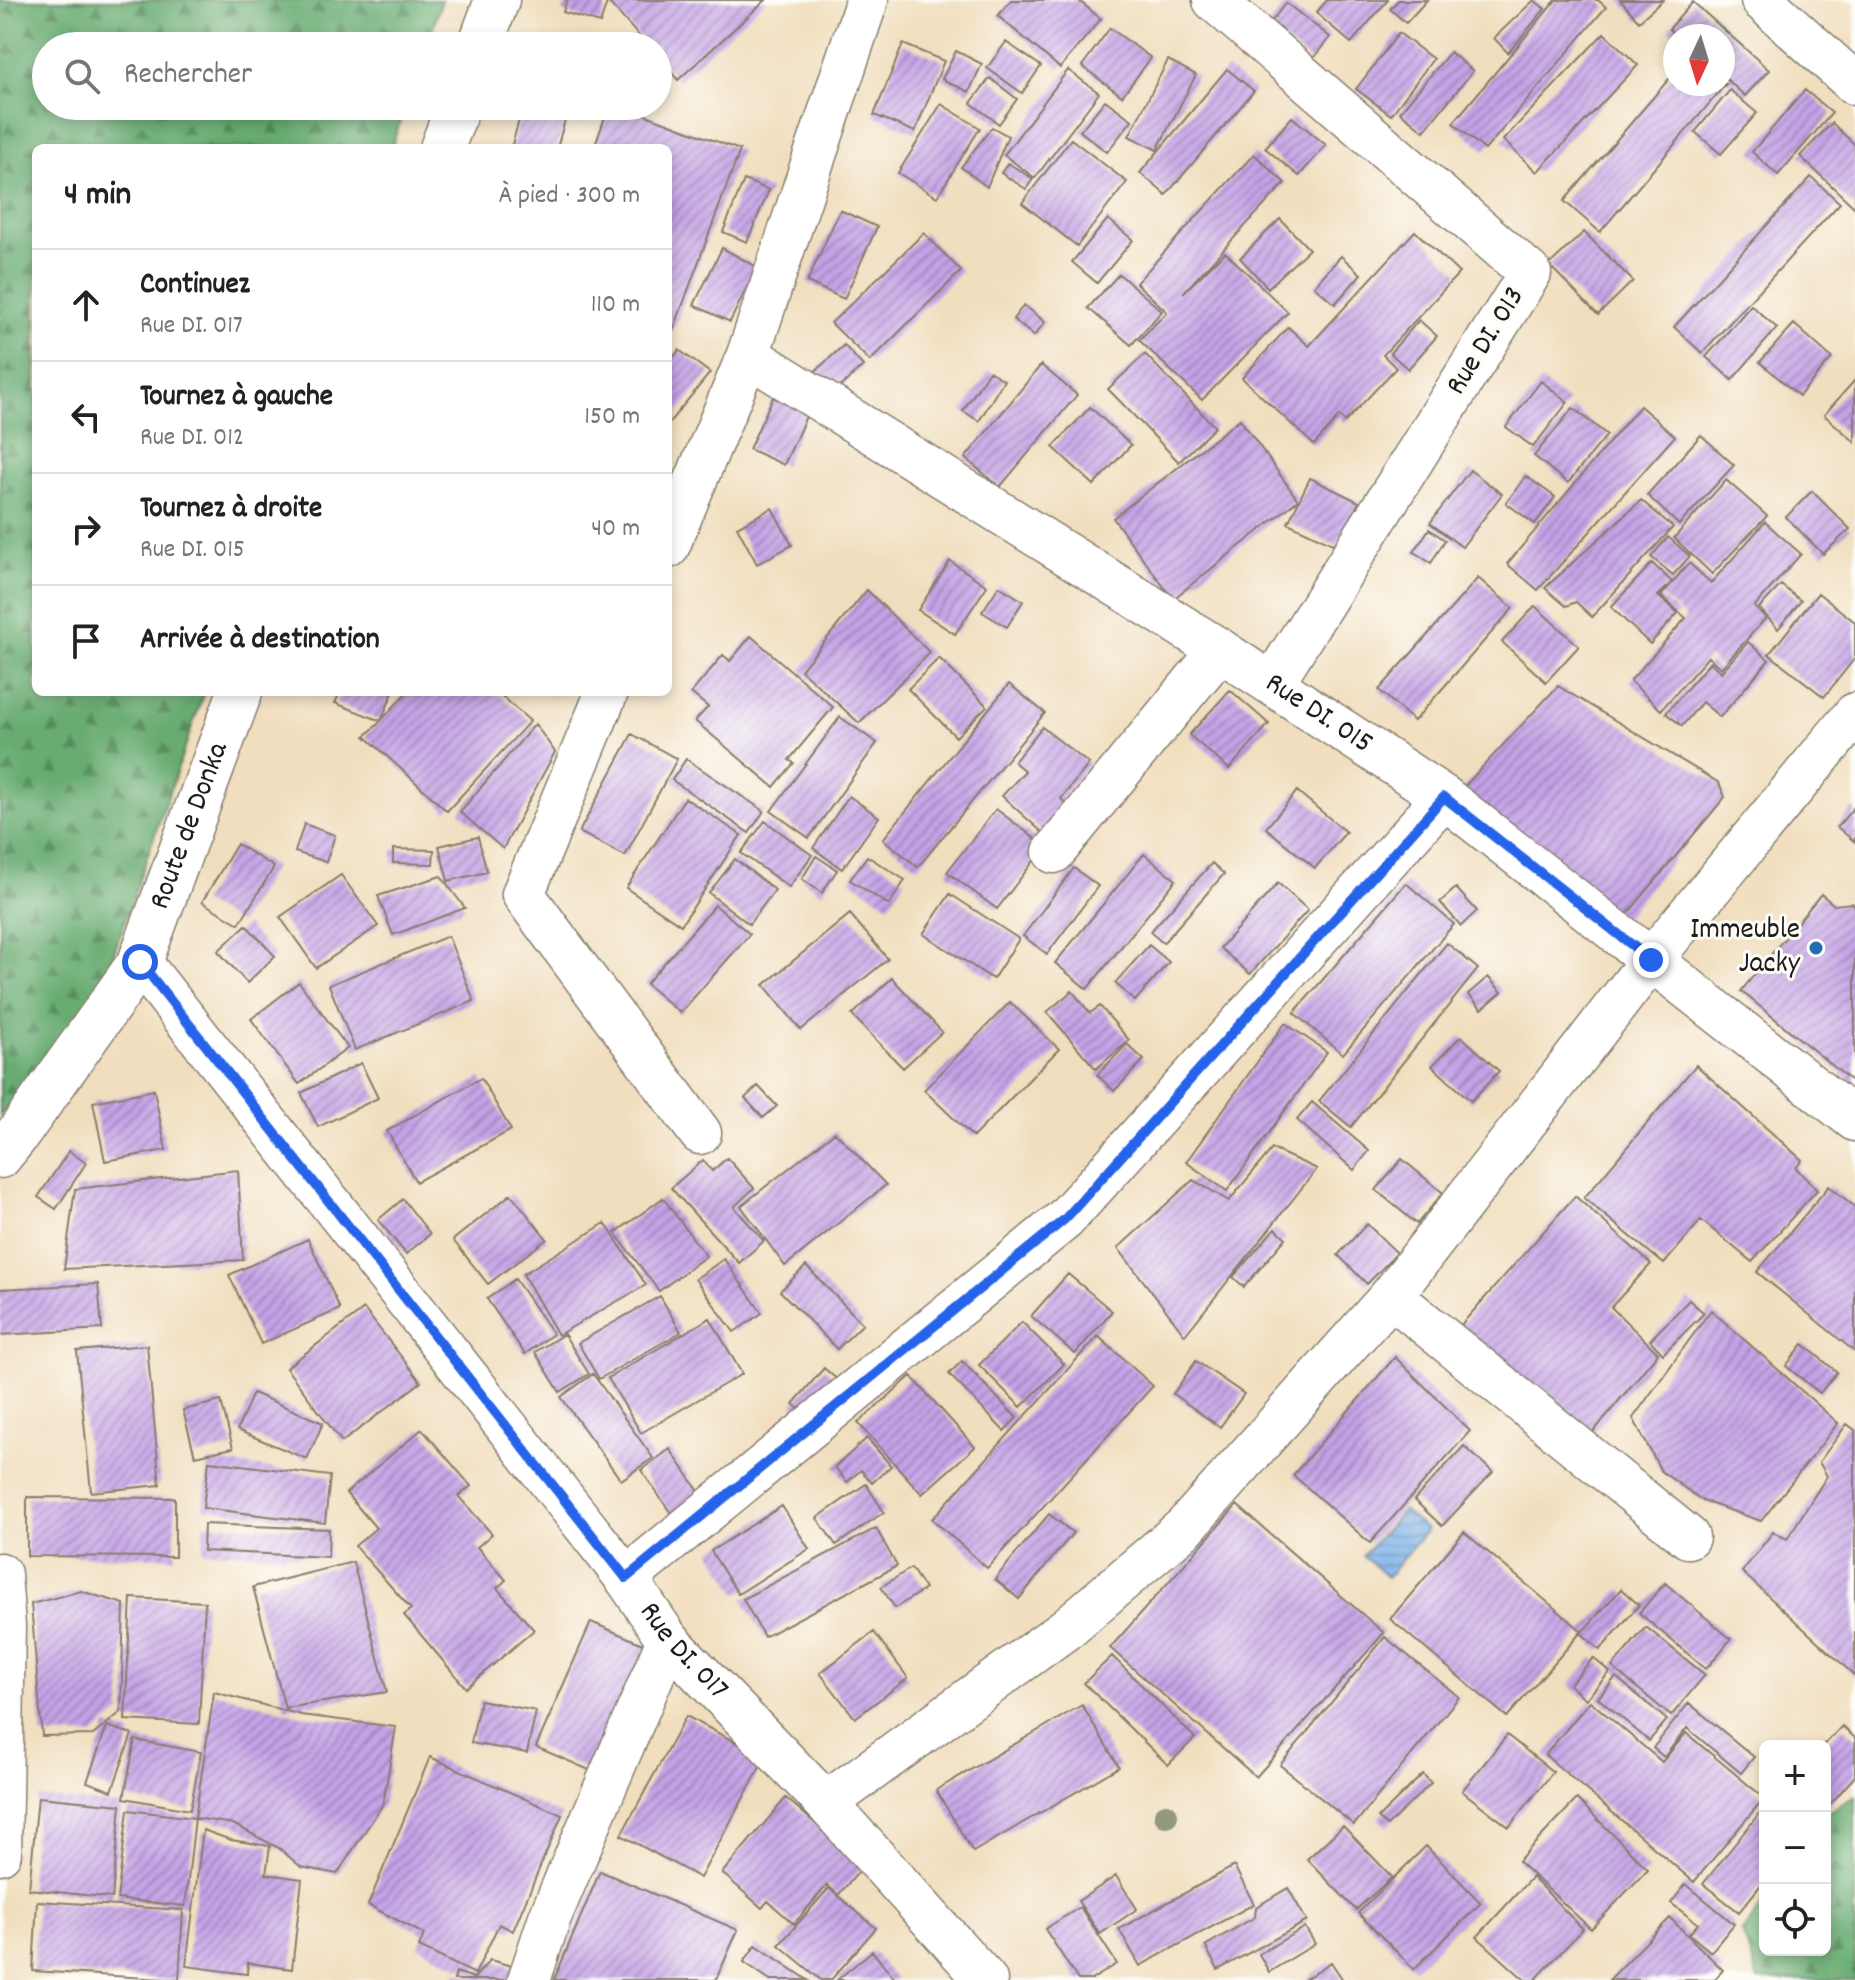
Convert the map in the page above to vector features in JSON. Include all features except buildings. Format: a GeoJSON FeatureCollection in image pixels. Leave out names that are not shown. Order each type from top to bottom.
{"type":"FeatureCollection","features":[{"type":"Feature","properties":{"kind":"main road"},"geometry":{"type":"LineString","coordinates":[[485,32],[497,0]]}},
{"type":"Feature","properties":{"kind":"main road"},"geometry":{"type":"LineString","coordinates":[[444,144],[453,120]]}},
{"type":"Feature","properties":{"kind":"main road","name":"Route de Donka"},"geometry":{"type":"LineString","coordinates":[[0,1156],[140,962],[239,696]]}},
{"type":"Feature","properties":{"kind":"street"},"geometry":{"type":"LineString","coordinates":[[672,537],[748,355],[867,0]]}},
{"type":"Feature","properties":{"kind":"street","name":"Rue DI. 013"},"geometry":{"type":"LineString","coordinates":[[1214,0],[1530,273],[1272,684]]}},
{"type":"Feature","properties":{"kind":"street"},"geometry":{"type":"LineString","coordinates":[[1762,0],[1855,84]]}},
{"type":"Feature","properties":{"kind":"street","name":"Rue DI. 015"},"geometry":{"type":"LineString","coordinates":[[748,355],[1220,650],[1444,797],[1855,1120]]}},
{"type":"Feature","properties":{"kind":"street"},"geometry":{"type":"LineString","coordinates":[[1054,852],[1220,650]]}},
{"type":"Feature","properties":{"kind":"street"},"geometry":{"type":"LineString","coordinates":[[605,696],[523,894],[700,1133]]}},
{"type":"Feature","properties":{"kind":"street"},"geometry":{"type":"LineString","coordinates":[[826,1803],[1067,1628],[1185,1527],[1391,1296],[1651,960],[1855,714]]}},
{"type":"Feature","properties":{"kind":"street"},"geometry":{"type":"LineString","coordinates":[[626,1578],[1065,1219],[1444,797]]}},
{"type":"Feature","properties":{"kind":"street","name":"Rue DI. 017"},"geometry":{"type":"LineString","coordinates":[[140,962],[626,1578],[668,1640],[826,1803],[986,1980]]}},
{"type":"Feature","properties":{"kind":"street"},"geometry":{"type":"LineString","coordinates":[[1391,1296],[1688,1537]]}},
{"type":"Feature","properties":{"kind":"street"},"geometry":{"type":"LineString","coordinates":[[0,1574],[0,1853]]}},
{"type":"Feature","properties":{"kind":"street"},"geometry":{"type":"LineString","coordinates":[[529,1980],[550,1917],[668,1640]]}},
{"type":"Feature","properties":{"kind":"green space"},"geometry":{"type":"Polygon","coordinates":[[[0,0],[442,0],[432,32],[32,32],[32,120],[401,120],[392,144],[32,144],[32,696],[203,696],[98,999],[0,1116],[0,0]]]}},
{"type":"Feature","properties":{"kind":"green space"},"geometry":{"type":"Polygon","coordinates":[[[1855,1796],[1855,1980],[1759,1980],[1742,1932],[1759,1908],[1759,1956],[1831,1956],[1831,1810],[1855,1796]]]}},
{"type":"Feature","properties":{"kind":"water"},"geometry":{"type":"Polygon","coordinates":[[[1403,1510],[1427,1530],[1387,1577],[1363,1556],[1403,1510]]]}},
{"type":"Feature","properties":{"kind":"place","name":"Immeuble Jacky"},"geometry":{"type":"Point","coordinates":[1816,948]}},
{"type":"Feature","properties":{"kind":"route"},"geometry":{"type":"LineString","coordinates":[[140,962],[626,1578],[1065,1219],[1444,797],[1651,960]]}}]}
